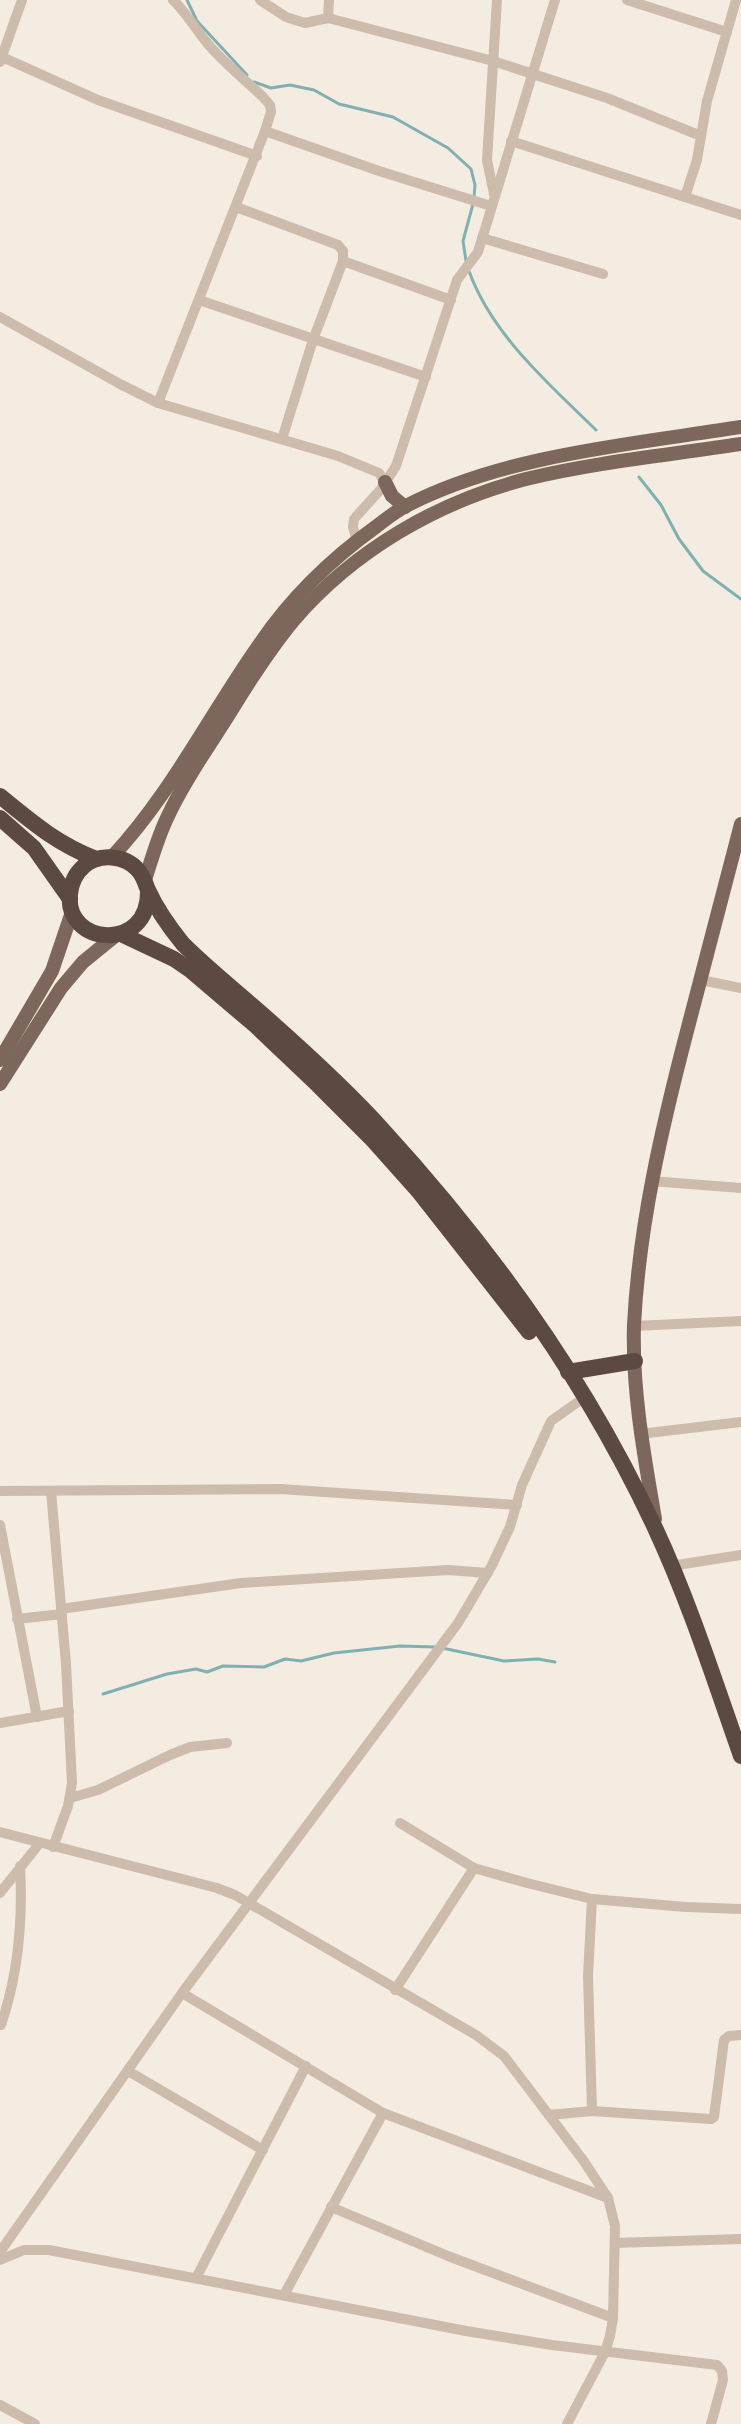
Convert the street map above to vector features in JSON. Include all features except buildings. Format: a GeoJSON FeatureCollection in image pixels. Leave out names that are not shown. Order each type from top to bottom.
{"type":"FeatureCollection","features":[{"type":"Feature","properties":{"kind":"highway"},"geometry":{"type":"LineString","coordinates":[[0,796],[48,835],[72,849],[104,858],[125,860],[137,868],[183,944],[328,1073],[409,1159],[490,1260],[585,1397],[657,1532],[741,1756]]}},
{"type":"Feature","properties":{"kind":"highway"},"geometry":{"type":"LineString","coordinates":[[0,818],[34,848],[71,905],[79,923],[89,931],[102,936],[118,935],[131,930],[146,912],[146,885]]}},
{"type":"Feature","properties":{"kind":"highway"},"geometry":{"type":"LineString","coordinates":[[71,905],[71,886],[76,875],[85,865],[104,858]]}},
{"type":"Feature","properties":{"kind":"highway"},"geometry":{"type":"LineString","coordinates":[[118,935],[174,958],[256,1026],[318,1085],[371,1138],[420,1193],[526,1329],[558,1356]]}},
{"type":"Feature","properties":{"kind":"highway"},"geometry":{"type":"LineString","coordinates":[[568,1372],[635,1361]]}},
{"type":"Feature","properties":{"kind":"main road"},"geometry":{"type":"LineString","coordinates":[[104,858],[146,819],[233,682],[280,616],[321,572],[357,541],[405,507],[469,480],[518,466],[741,427]]}},
{"type":"Feature","properties":{"kind":"main road"},"geometry":{"type":"LineString","coordinates":[[146,885],[163,827],[175,801],[262,662],[313,599],[359,559],[410,525],[460,501],[492,489],[555,473],[741,444]]}},
{"type":"Feature","properties":{"kind":"main road"},"geometry":{"type":"LineString","coordinates":[[385,482],[392,496],[405,507]]}},
{"type":"Feature","properties":{"kind":"main road"},"geometry":{"type":"LineString","coordinates":[[657,1532],[640,1434],[634,1326],[638,1280],[651,1181],[741,824]]}},
{"type":"Feature","properties":{"kind":"main road"},"geometry":{"type":"LineString","coordinates":[[0,1059],[52,971],[71,905]]}},
{"type":"Feature","properties":{"kind":"main road"},"geometry":{"type":"LineString","coordinates":[[0,1084],[61,988],[82,962],[118,935]]}},
{"type":"Feature","properties":{"kind":"street"},"geometry":{"type":"LineString","coordinates":[[22,0],[1,59],[98,100],[257,156]]}},
{"type":"Feature","properties":{"kind":"street"},"geometry":{"type":"LineString","coordinates":[[158,403],[257,156],[271,112],[270,105],[210,46],[193,26],[185,11],[173,0]]}},
{"type":"Feature","properties":{"kind":"street"},"geometry":{"type":"LineString","coordinates":[[260,0],[286,17],[305,23],[328,18],[493,61],[607,98],[701,136]]}},
{"type":"Feature","properties":{"kind":"street"},"geometry":{"type":"LineString","coordinates":[[328,18],[329,0]]}},
{"type":"Feature","properties":{"kind":"street"},"geometry":{"type":"LineString","coordinates":[[357,541],[353,527],[354,519],[396,466],[451,300],[463,269],[475,258],[482,238],[497,0]]}},
{"type":"Feature","properties":{"kind":"street"},"geometry":{"type":"LineString","coordinates":[[484,201],[511,141],[555,0]]}},
{"type":"Feature","properties":{"kind":"street"},"geometry":{"type":"LineString","coordinates":[[627,0],[727,32]]}},
{"type":"Feature","properties":{"kind":"street"},"geometry":{"type":"LineString","coordinates":[[685,197],[697,160],[707,101],[736,0]]}},
{"type":"Feature","properties":{"kind":"street"},"geometry":{"type":"LineString","coordinates":[[265,131],[484,201]]}},
{"type":"Feature","properties":{"kind":"street"},"geometry":{"type":"LineString","coordinates":[[511,141],[741,215]]}},
{"type":"Feature","properties":{"kind":"street"},"geometry":{"type":"LineString","coordinates":[[236,207],[338,245],[343,251],[343,261],[313,340],[282,439]]}},
{"type":"Feature","properties":{"kind":"street"},"geometry":{"type":"LineString","coordinates":[[482,238],[603,274]]}},
{"type":"Feature","properties":{"kind":"street"},"geometry":{"type":"LineString","coordinates":[[343,261],[451,300]]}},
{"type":"Feature","properties":{"kind":"street"},"geometry":{"type":"LineString","coordinates":[[199,300],[426,377]]}},
{"type":"Feature","properties":{"kind":"street"},"geometry":{"type":"LineString","coordinates":[[0,317],[158,403],[338,456],[379,473],[385,482]]}},
{"type":"Feature","properties":{"kind":"street"},"geometry":{"type":"LineString","coordinates":[[701,980],[741,988]]}},
{"type":"Feature","properties":{"kind":"street"},"geometry":{"type":"LineString","coordinates":[[651,1181],[741,1188]]}},
{"type":"Feature","properties":{"kind":"street"},"geometry":{"type":"LineString","coordinates":[[634,1326],[741,1321]]}},
{"type":"Feature","properties":{"kind":"street"},"geometry":{"type":"LineString","coordinates":[[0,2252],[183,1993],[458,1623],[488,1573],[510,1527],[537,1449],[551,1421],[585,1397]]}},
{"type":"Feature","properties":{"kind":"street"},"geometry":{"type":"LineString","coordinates":[[640,1434],[741,1422]]}},
{"type":"Feature","properties":{"kind":"street"},"geometry":{"type":"LineString","coordinates":[[0,1491],[280,1489],[517,1505]]}},
{"type":"Feature","properties":{"kind":"street"},"geometry":{"type":"LineString","coordinates":[[51,1491],[69,1711],[72,1783],[70,1798],[53,1847]]}},
{"type":"Feature","properties":{"kind":"street"},"geometry":{"type":"LineString","coordinates":[[0,1525],[37,1717]]}},
{"type":"Feature","properties":{"kind":"street"},"geometry":{"type":"LineString","coordinates":[[671,1566],[741,1555]]}},
{"type":"Feature","properties":{"kind":"street"},"geometry":{"type":"LineString","coordinates":[[17,1619],[241,1583],[448,1570],[488,1573]]}},
{"type":"Feature","properties":{"kind":"street"},"geometry":{"type":"LineString","coordinates":[[0,1724],[69,1711]]}},
{"type":"Feature","properties":{"kind":"street"},"geometry":{"type":"LineString","coordinates":[[70,1798],[98,1790],[190,1747],[227,1743]]}},
{"type":"Feature","properties":{"kind":"street"},"geometry":{"type":"LineString","coordinates":[[400,1823],[474,1868],[592,1899],[741,1909]]}},
{"type":"Feature","properties":{"kind":"street"},"geometry":{"type":"LineString","coordinates":[[0,1832],[39,1844],[217,1888],[249,1903],[395,1990],[476,2035],[504,2056],[608,2198],[615,2226],[613,2318],[605,2352],[567,2424]]}},
{"type":"Feature","properties":{"kind":"street"},"geometry":{"type":"LineString","coordinates":[[0,1893],[39,1844]]}},
{"type":"Feature","properties":{"kind":"street"},"geometry":{"type":"LineString","coordinates":[[1,2025],[11,1995],[22,1901],[20,1866]]}},
{"type":"Feature","properties":{"kind":"street"},"geometry":{"type":"LineString","coordinates":[[395,1990],[474,1868]]}},
{"type":"Feature","properties":{"kind":"street"},"geometry":{"type":"LineString","coordinates":[[592,1899],[588,1976],[592,2111]]}},
{"type":"Feature","properties":{"kind":"street"},"geometry":{"type":"LineString","coordinates":[[183,1993],[383,2113],[608,2198]]}},
{"type":"Feature","properties":{"kind":"street"},"geometry":{"type":"LineString","coordinates":[[549,2115],[592,2111],[711,2119],[714,2117],[724,2040],[729,2036],[741,2035]]}},
{"type":"Feature","properties":{"kind":"street"},"geometry":{"type":"LineString","coordinates":[[196,2278],[306,2066]]}},
{"type":"Feature","properties":{"kind":"street"},"geometry":{"type":"LineString","coordinates":[[128,2070],[263,2150]]}},
{"type":"Feature","properties":{"kind":"street"},"geometry":{"type":"LineString","coordinates":[[284,2295],[383,2113]]}},
{"type":"Feature","properties":{"kind":"street"},"geometry":{"type":"LineString","coordinates":[[331,2207],[448,2256],[613,2318]]}},
{"type":"Feature","properties":{"kind":"street"},"geometry":{"type":"LineString","coordinates":[[615,2243],[741,2238]]}},
{"type":"Feature","properties":{"kind":"street"},"geometry":{"type":"LineString","coordinates":[[0,2260],[24,2250],[49,2250],[466,2331],[605,2352],[717,2365],[722,2370],[723,2380],[711,2424]]}},
{"type":"Feature","properties":{"kind":"street"},"geometry":{"type":"LineString","coordinates":[[0,2404],[35,2424]]}},
{"type":"Feature","properties":{"kind":"waterway"},"geometry":{"type":"LineString","coordinates":[[187,0],[197,21],[247,75]]}},
{"type":"Feature","properties":{"kind":"waterway"},"geometry":{"type":"LineString","coordinates":[[254,82],[271,88],[290,85],[314,90],[339,104],[393,117],[448,148],[471,169],[475,185],[474,197]]}},
{"type":"Feature","properties":{"kind":"waterway"},"geometry":{"type":"LineString","coordinates":[[466,261],[463,241],[473,204]]}},
{"type":"Feature","properties":{"kind":"waterway"},"geometry":{"type":"LineString","coordinates":[[469,271],[479,294],[507,337],[541,376],[596,430]]}},
{"type":"Feature","properties":{"kind":"waterway"},"geometry":{"type":"LineString","coordinates":[[639,477],[661,505],[679,539],[703,571],[741,599]]}},
{"type":"Feature","properties":{"kind":"waterway"},"geometry":{"type":"LineString","coordinates":[[103,1694],[167,1674],[196,1669],[207,1672],[223,1666],[264,1667],[285,1659],[301,1661],[334,1653],[400,1646],[435,1647]]}},
{"type":"Feature","properties":{"kind":"waterway"},"geometry":{"type":"LineString","coordinates":[[442,1648],[504,1661],[538,1659],[555,1662]]}}]}
